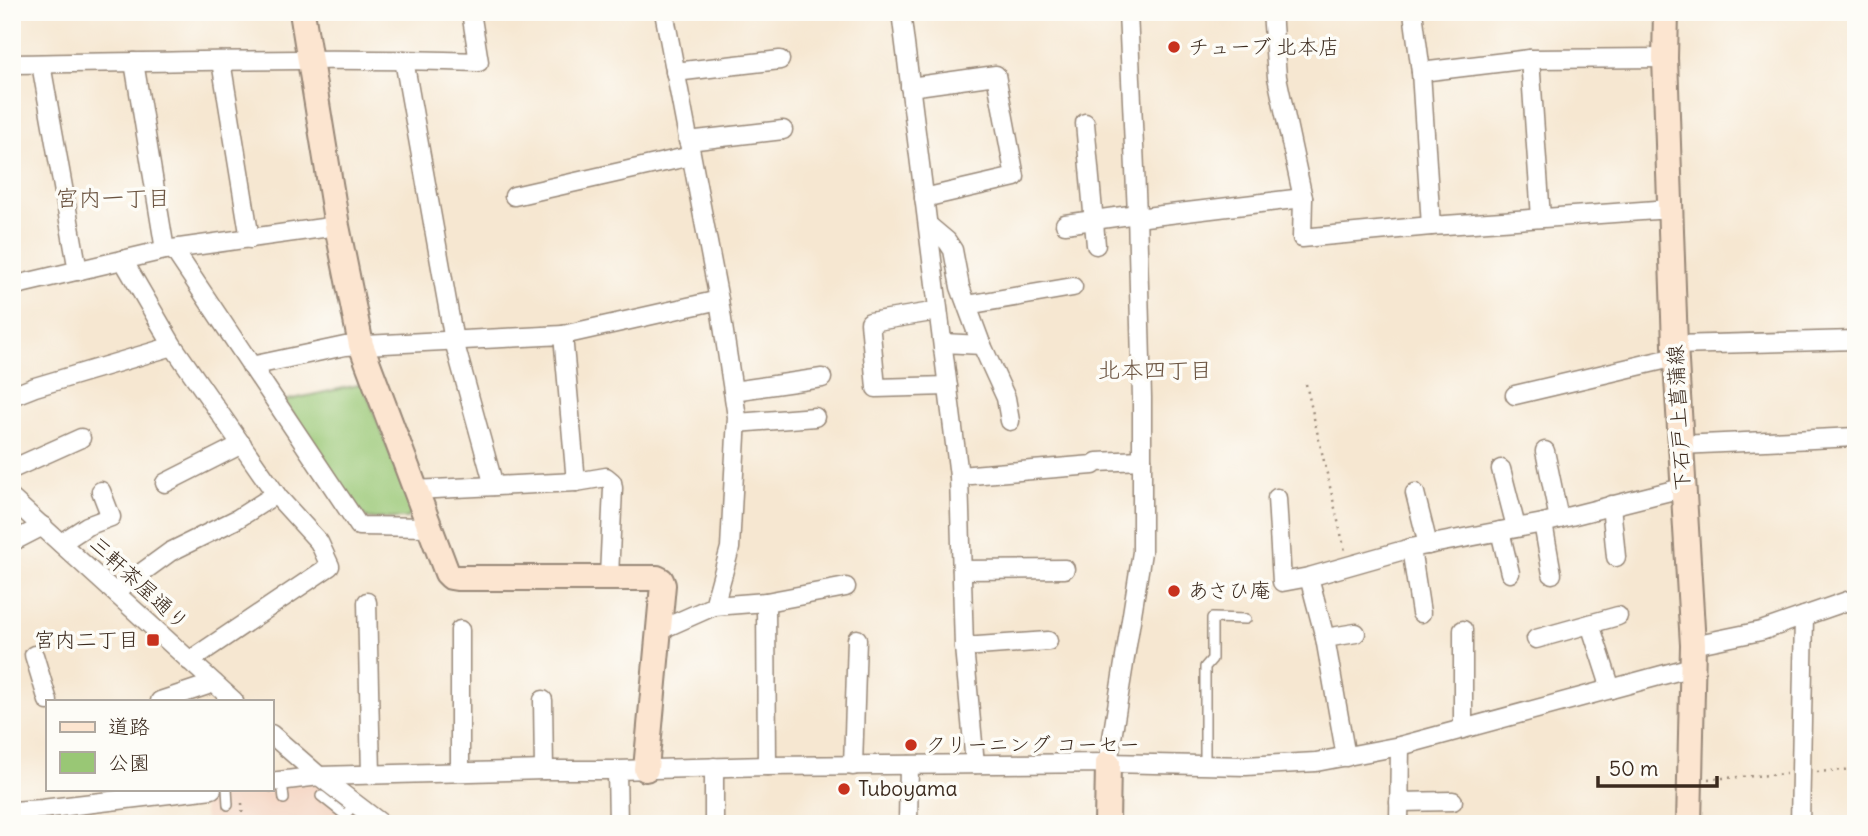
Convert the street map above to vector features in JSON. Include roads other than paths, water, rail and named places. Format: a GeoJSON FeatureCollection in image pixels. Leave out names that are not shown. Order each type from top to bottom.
{"type":"FeatureCollection","features":[{"type":"Feature","properties":{"kind":"street"},"geometry":{"type":"LineString","coordinates":[[302,12],[337,226],[360,345],[447,573],[457,578],[609,577],[661,580],[660,630],[646,769]]}},
{"type":"Feature","properties":{"kind":"street"},"geometry":{"type":"LineString","coordinates":[[12,64],[310,60],[479,62],[471,12]]}},
{"type":"Feature","properties":{"kind":"street"},"geometry":{"type":"LineString","coordinates":[[664,12],[719,300],[737,423],[730,548],[714,606]]}},
{"type":"Feature","properties":{"kind":"street"},"geometry":{"type":"LineString","coordinates":[[901,12],[959,476],[964,647],[975,764]]}},
{"type":"Feature","properties":{"kind":"street"},"geometry":{"type":"LineString","coordinates":[[1107,824],[1108,763],[1142,552],[1137,216],[1128,12]]}},
{"type":"Feature","properties":{"kind":"street"},"geometry":{"type":"LineString","coordinates":[[1272,12],[1277,77],[1303,198],[1302,238],[1670,209]]}},
{"type":"Feature","properties":{"kind":"street"},"geometry":{"type":"LineString","coordinates":[[1413,12],[1421,72],[1431,226]]}},
{"type":"Feature","properties":{"kind":"street","name":"下石戸上菖蒲線"},"geometry":{"type":"LineString","coordinates":[[1666,12],[1665,58],[1675,351],[1692,656],[1689,824]]}},
{"type":"Feature","properties":{"kind":"street"},"geometry":{"type":"LineString","coordinates":[[1421,72],[1530,59],[1665,58]]}},
{"type":"Feature","properties":{"kind":"street"},"geometry":{"type":"LineString","coordinates":[[1530,59],[1541,218]]}},
{"type":"Feature","properties":{"kind":"street"},"geometry":{"type":"LineString","coordinates":[[404,60],[454,341],[494,486]]}},
{"type":"Feature","properties":{"kind":"street"},"geometry":{"type":"LineString","coordinates":[[675,72],[780,60]]}},
{"type":"Feature","properties":{"kind":"street"},"geometry":{"type":"LineString","coordinates":[[221,61],[250,239]]}},
{"type":"Feature","properties":{"kind":"street"},"geometry":{"type":"LineString","coordinates":[[134,62],[170,250],[359,526],[430,527]]}},
{"type":"Feature","properties":{"kind":"street"},"geometry":{"type":"LineString","coordinates":[[41,64],[78,271]]}},
{"type":"Feature","properties":{"kind":"street"},"geometry":{"type":"LineString","coordinates":[[910,87],[996,75],[1015,177],[924,198]]}},
{"type":"Feature","properties":{"kind":"street"},"geometry":{"type":"LineString","coordinates":[[1085,123],[1096,245]]}},
{"type":"Feature","properties":{"kind":"street"},"geometry":{"type":"LineString","coordinates":[[514,196],[690,148],[783,130]]}},
{"type":"Feature","properties":{"kind":"street"},"geometry":{"type":"LineString","coordinates":[[1065,223],[1303,198]]}},
{"type":"Feature","properties":{"kind":"street"},"geometry":{"type":"LineString","coordinates":[[928,225],[953,250],[960,287],[1006,398],[1010,421]]}},
{"type":"Feature","properties":{"kind":"street"},"geometry":{"type":"LineString","coordinates":[[12,286],[170,250],[337,226]]}},
{"type":"Feature","properties":{"kind":"street"},"geometry":{"type":"LineString","coordinates":[[123,260],[173,346],[276,494],[318,542],[330,566],[189,661]]}},
{"type":"Feature","properties":{"kind":"street"},"geometry":{"type":"LineString","coordinates":[[967,304],[1073,287]]}},
{"type":"Feature","properties":{"kind":"street"},"geometry":{"type":"LineString","coordinates":[[251,366],[345,346],[563,335],[719,300]]}},
{"type":"Feature","properties":{"kind":"street"},"geometry":{"type":"LineString","coordinates":[[939,311],[870,322],[876,388],[948,386]]}},
{"type":"Feature","properties":{"kind":"street"},"geometry":{"type":"LineString","coordinates":[[563,335],[576,482]]}},
{"type":"Feature","properties":{"kind":"street"},"geometry":{"type":"LineString","coordinates":[[1515,395],[1675,351],[1856,340]]}},
{"type":"Feature","properties":{"kind":"street"},"geometry":{"type":"LineString","coordinates":[[943,343],[982,345]]}},
{"type":"Feature","properties":{"kind":"street"},"geometry":{"type":"LineString","coordinates":[[12,396],[173,346]]}},
{"type":"Feature","properties":{"kind":"street"},"geometry":{"type":"LineString","coordinates":[[733,391],[822,379]]}},
{"type":"Feature","properties":{"kind":"street"},"geometry":{"type":"LineString","coordinates":[[737,423],[815,416]]}},
{"type":"Feature","properties":{"kind":"street"},"geometry":{"type":"LineString","coordinates":[[1680,445],[1856,437]]}},
{"type":"Feature","properties":{"kind":"street"},"geometry":{"type":"LineString","coordinates":[[12,469],[81,438]]}},
{"type":"Feature","properties":{"kind":"street"},"geometry":{"type":"LineString","coordinates":[[165,483],[242,444]]}},
{"type":"Feature","properties":{"kind":"street"},"geometry":{"type":"LineString","coordinates":[[1545,450],[1552,574]]}},
{"type":"Feature","properties":{"kind":"street"},"geometry":{"type":"LineString","coordinates":[[959,476],[1142,460]]}},
{"type":"Feature","properties":{"kind":"street"},"geometry":{"type":"LineString","coordinates":[[1501,468],[1510,573]]}},
{"type":"Feature","properties":{"kind":"street"},"geometry":{"type":"LineString","coordinates":[[414,490],[576,482],[606,477],[612,482],[609,577]]}},
{"type":"Feature","properties":{"kind":"street"},"geometry":{"type":"LineString","coordinates":[[1277,498],[1282,582],[1419,547],[1551,521],[1682,488]]}},
{"type":"Feature","properties":{"kind":"street"},"geometry":{"type":"LineString","coordinates":[[61,543],[87,526],[111,517],[101,491]]}},
{"type":"Feature","properties":{"kind":"street"},"geometry":{"type":"LineString","coordinates":[[1415,493],[1421,613]]}},
{"type":"Feature","properties":{"kind":"street"},"geometry":{"type":"LineString","coordinates":[[116,592],[170,552],[237,519],[276,494]]}},
{"type":"Feature","properties":{"kind":"street","name":"三軒茶屋通り"},"geometry":{"type":"LineString","coordinates":[[14,502],[233,700]]}},
{"type":"Feature","properties":{"kind":"street"},"geometry":{"type":"LineString","coordinates":[[1611,505],[1616,557]]}},
{"type":"Feature","properties":{"kind":"street"},"geometry":{"type":"LineString","coordinates":[[12,542],[43,526]]}},
{"type":"Feature","properties":{"kind":"street"},"geometry":{"type":"LineString","coordinates":[[962,570],[1065,569]]}},
{"type":"Feature","properties":{"kind":"street"},"geometry":{"type":"LineString","coordinates":[[1309,577],[1325,638],[1346,757]]}},
{"type":"Feature","properties":{"kind":"street"},"geometry":{"type":"LineString","coordinates":[[660,630],[714,606],[766,602],[846,587]]}},
{"type":"Feature","properties":{"kind":"street"},"geometry":{"type":"LineString","coordinates":[[276,781],[319,776],[544,770],[1108,763],[1246,766],[1316,762],[1400,746],[1611,689],[1692,656],[1856,598]]}},
{"type":"Feature","properties":{"kind":"street"},"geometry":{"type":"LineString","coordinates":[[368,602],[371,774]]}},
{"type":"Feature","properties":{"kind":"street"},"geometry":{"type":"LineString","coordinates":[[766,602],[767,766]]}},
{"type":"Feature","properties":{"kind":"street"},"geometry":{"type":"LineString","coordinates":[[1536,639],[1618,616]]}},
{"type":"Feature","properties":{"kind":"street"},"geometry":{"type":"LineString","coordinates":[[1800,824],[1804,616]]}},
{"type":"Feature","properties":{"kind":"street"},"geometry":{"type":"LineString","coordinates":[[1590,624],[1611,689]]}},
{"type":"Feature","properties":{"kind":"street"},"geometry":{"type":"LineString","coordinates":[[460,631],[460,772]]}},
{"type":"Feature","properties":{"kind":"street"},"geometry":{"type":"LineString","coordinates":[[1463,631],[1463,729]]}},
{"type":"Feature","properties":{"kind":"street"},"geometry":{"type":"LineString","coordinates":[[1325,638],[1356,633]]}},
{"type":"Feature","properties":{"kind":"street"},"geometry":{"type":"LineString","coordinates":[[853,766],[856,639]]}},
{"type":"Feature","properties":{"kind":"street"},"geometry":{"type":"LineString","coordinates":[[964,647],[1048,641]]}},
{"type":"Feature","properties":{"kind":"street"},"geometry":{"type":"LineString","coordinates":[[34,655],[48,700]]}},
{"type":"Feature","properties":{"kind":"street"},"geometry":{"type":"LineString","coordinates":[[163,700],[214,683]]}},
{"type":"Feature","properties":{"kind":"street"},"geometry":{"type":"LineString","coordinates":[[543,700],[544,770]]}},
{"type":"Feature","properties":{"kind":"street"},"geometry":{"type":"LineString","coordinates":[[273,736],[319,776],[382,824]]}},
{"type":"Feature","properties":{"kind":"street"},"geometry":{"type":"LineString","coordinates":[[1399,824],[1400,746]]}},
{"type":"Feature","properties":{"kind":"street"},"geometry":{"type":"LineString","coordinates":[[908,824],[909,765]]}},
{"type":"Feature","properties":{"kind":"street"},"geometry":{"type":"LineString","coordinates":[[713,768],[714,824]]}},
{"type":"Feature","properties":{"kind":"street"},"geometry":{"type":"LineString","coordinates":[[617,770],[618,824]]}},
{"type":"Feature","properties":{"kind":"street"},"geometry":{"type":"LineString","coordinates":[[12,811],[204,790]]}},
{"type":"Feature","properties":{"kind":"street"},"geometry":{"type":"LineString","coordinates":[[1399,802],[1453,801]]}},
{"type":"Feature","properties":{"kind":"lane"},"geometry":{"type":"LineString","coordinates":[[1205,765],[1205,667],[1212,659],[1212,618],[1246,620]]}},
{"type":"Feature","properties":{"kind":"lane"},"geometry":{"type":"LineString","coordinates":[[276,781],[284,799]]}},
{"type":"Feature","properties":{"kind":"lane"},"geometry":{"type":"LineString","coordinates":[[227,790],[228,805]]}},
{"type":"Feature","properties":{"kind":"lane"},"geometry":{"type":"LineString","coordinates":[[321,796],[345,815],[355,804]]}},
{"type":"Feature","properties":{"kind":"place","name":"チューブ 北本店"},"geometry":{"type":"Point","coordinates":[1174,47]}},
{"type":"Feature","properties":{"kind":"place","name":"あさひ庵"},"geometry":{"type":"Point","coordinates":[1174,591]}},
{"type":"Feature","properties":{"kind":"place","name":"宮内二丁目"},"geometry":{"type":"Point","coordinates":[153,640]}},
{"type":"Feature","properties":{"kind":"place","name":"クリーニング コーセー"},"geometry":{"type":"Point","coordinates":[911,745]}},
{"type":"Feature","properties":{"kind":"place","name":"Tuboyama"},"geometry":{"type":"Point","coordinates":[844,789]}},
{"type":"Feature","properties":{"kind":"district","name":"宮内一丁目"},"geometry":{"type":"Point","coordinates":[113,198]}},
{"type":"Feature","properties":{"kind":"district","name":"北本四丁目"},"geometry":{"type":"Point","coordinates":[1155,370]}}]}
